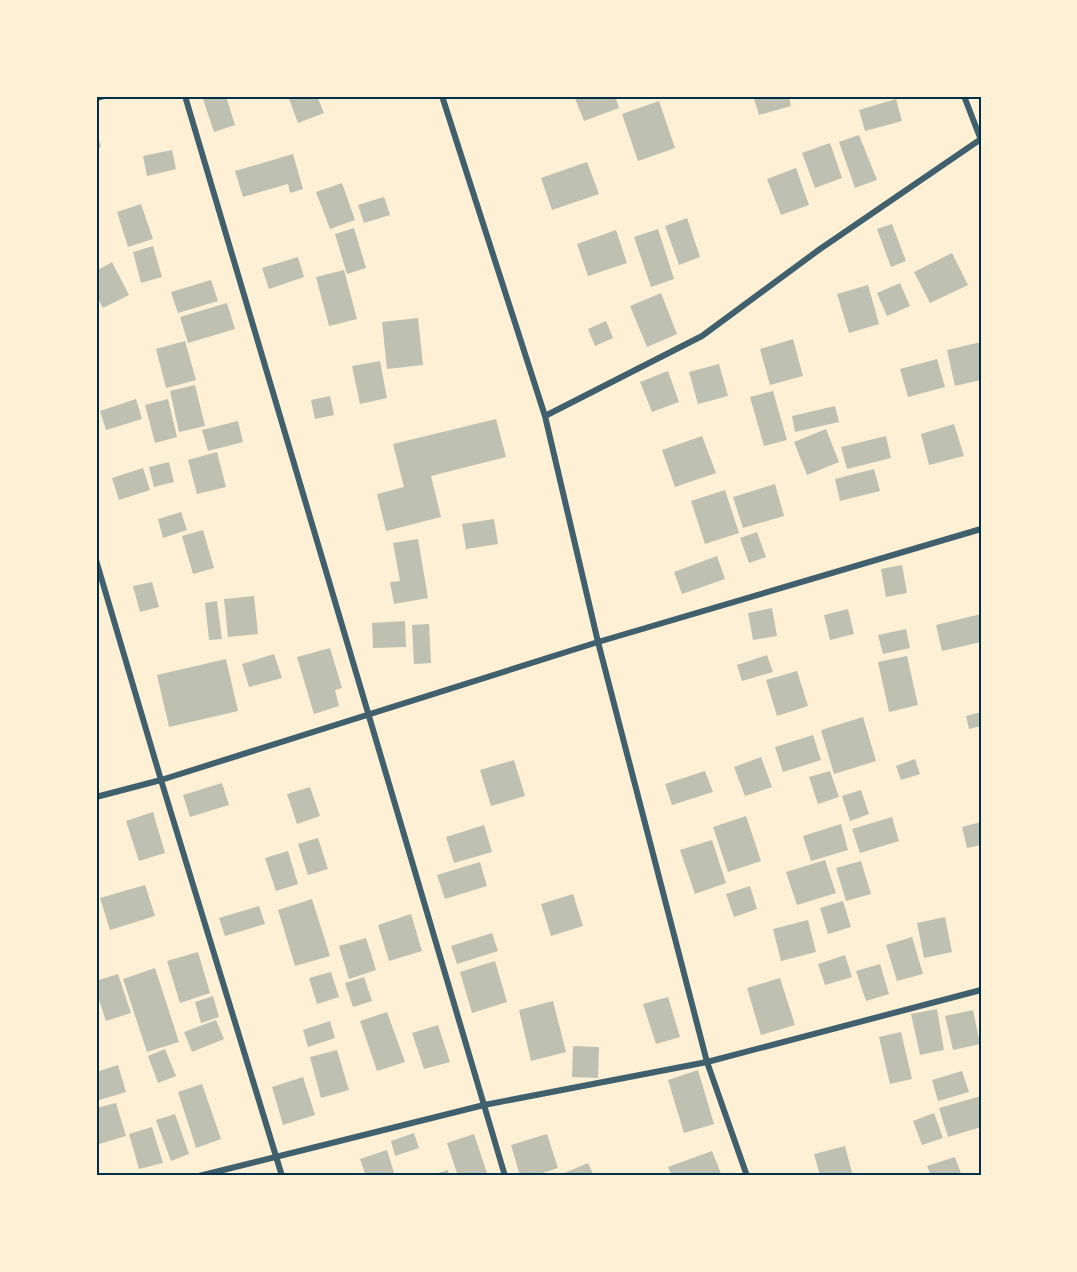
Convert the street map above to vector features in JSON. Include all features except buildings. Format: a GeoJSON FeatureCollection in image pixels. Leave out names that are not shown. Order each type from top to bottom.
{"type":"FeatureCollection","features":[{"type":"Feature","properties":{"kind":"street"},"geometry":{"type":"LineString","coordinates":[[96,98],[104,96]]}},
{"type":"Feature","properties":{"kind":"street"},"geometry":{"type":"LineString","coordinates":[[185,96],[505,1176]]}},
{"type":"Feature","properties":{"kind":"street"},"geometry":{"type":"LineString","coordinates":[[442,96],[545,416],[598,642],[707,1062],[747,1176]]}},
{"type":"Feature","properties":{"kind":"street"},"geometry":{"type":"LineString","coordinates":[[545,416],[702,336],[820,249],[981,139],[964,96]]}},
{"type":"Feature","properties":{"kind":"street"},"geometry":{"type":"LineString","coordinates":[[96,797],[160,780],[598,642],[981,529]]}},
{"type":"Feature","properties":{"kind":"street"},"geometry":{"type":"LineString","coordinates":[[96,560],[160,780],[282,1176]]}},
{"type":"Feature","properties":{"kind":"street"},"geometry":{"type":"LineString","coordinates":[[199,1176],[484,1105],[707,1062],[981,990]]}}]}
